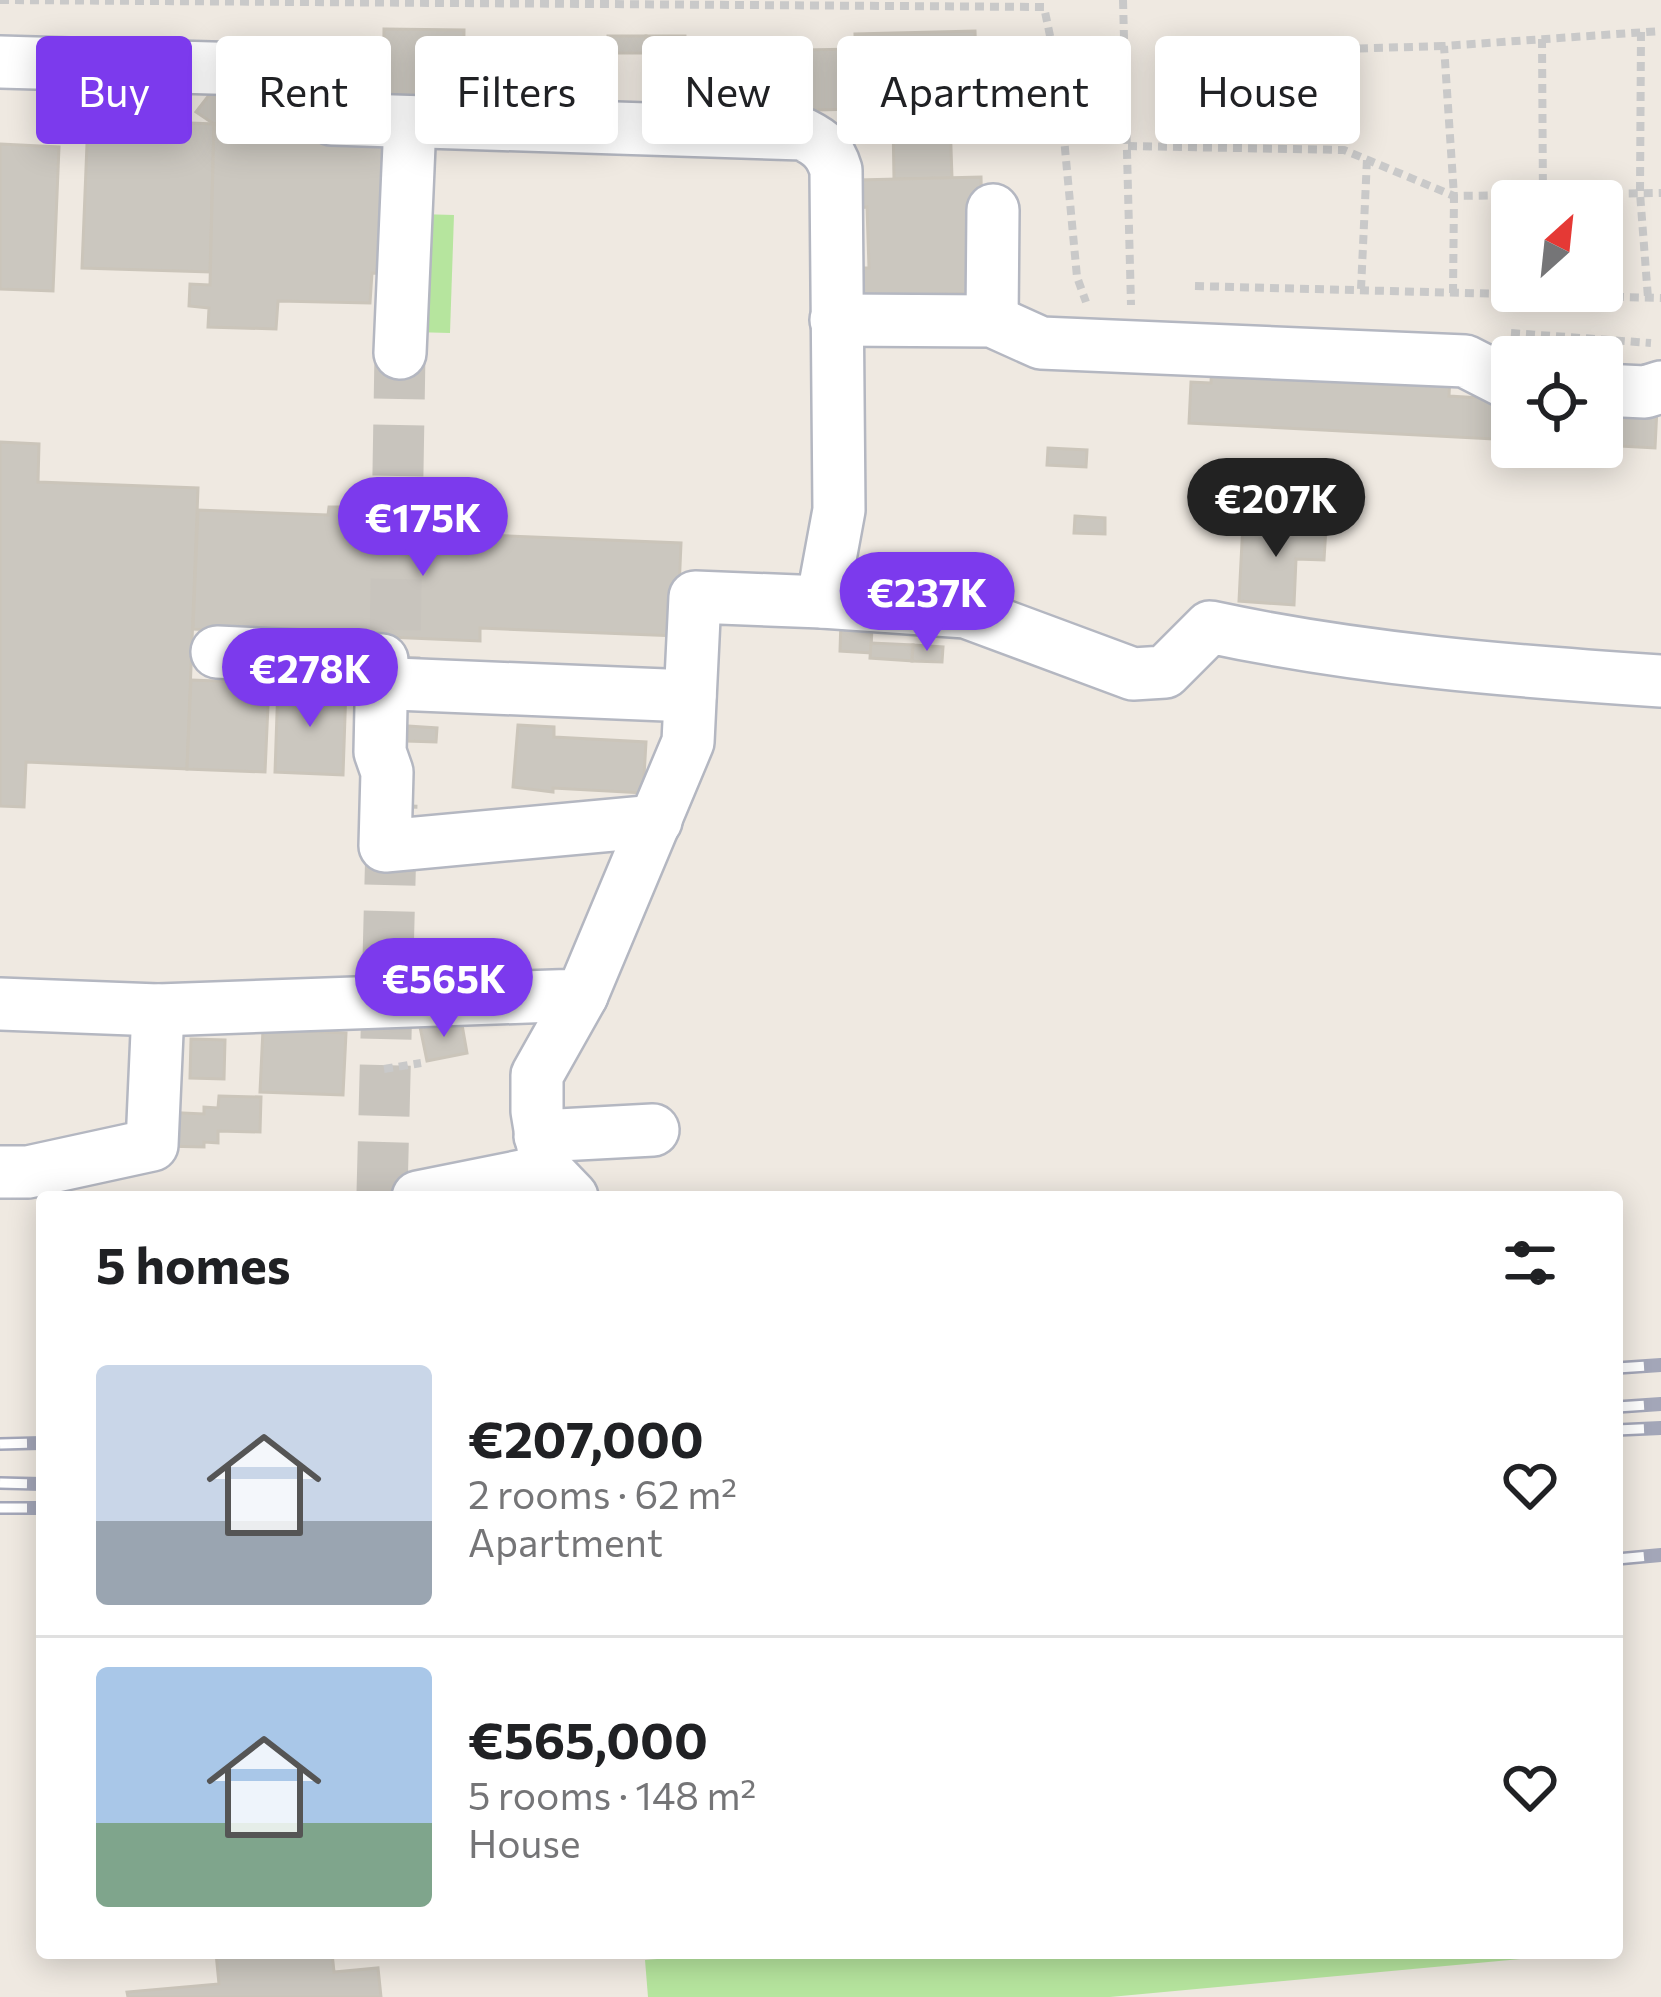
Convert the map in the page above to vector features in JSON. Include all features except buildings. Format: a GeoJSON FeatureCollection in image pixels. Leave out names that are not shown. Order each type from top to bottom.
{"type":"FeatureCollection","features":[{"type":"Feature","properties":{"kind":"lane"},"geometry":{"type":"LineString","coordinates":[[0,62],[281,70],[332,119],[803,134],[820,142],[836,170],[839,510],[822,602]]}},
{"type":"Feature","properties":{"kind":"lane"},"geometry":{"type":"LineString","coordinates":[[400,353],[410,122]]}},
{"type":"Feature","properties":{"kind":"lane"},"geometry":{"type":"LineString","coordinates":[[992,210],[992,321]]}},
{"type":"Feature","properties":{"kind":"lane"},"geometry":{"type":"LineString","coordinates":[[836,320],[992,321],[1041,343],[1465,362],[1491,375]]}},
{"type":"Feature","properties":{"kind":"lane"},"geometry":{"type":"LineString","coordinates":[[1623,391],[1661,387]]}},
{"type":"Feature","properties":{"kind":"lane"},"geometry":{"type":"LineString","coordinates":[[553,1168],[537,1075],[582,995],[688,742],[695,597],[966,612],[1133,674],[1165,673],[1210,627],[1462,668],[1661,681]]}},
{"type":"Feature","properties":{"kind":"lane"},"geometry":{"type":"LineString","coordinates":[[217,652],[382,660],[380,752],[388,772],[385,846],[656,821]]}},
{"type":"Feature","properties":{"kind":"lane"},"geometry":{"type":"LineString","coordinates":[[395,684],[690,696]]}},
{"type":"Feature","properties":{"kind":"lane"},"geometry":{"type":"LineString","coordinates":[[0,1004],[158,1010],[582,995]]}},
{"type":"Feature","properties":{"kind":"lane"},"geometry":{"type":"LineString","coordinates":[[0,1172],[28,1172],[152,1145],[158,1010]]}},
{"type":"Feature","properties":{"kind":"lane"},"geometry":{"type":"LineString","coordinates":[[422,1191],[553,1168],[653,1130]]}},
{"type":"Feature","properties":{"kind":"path"},"geometry":{"type":"LineString","coordinates":[[1124,0],[1132,319]]}},
{"type":"Feature","properties":{"kind":"path"},"geometry":{"type":"LineString","coordinates":[[0,1],[1044,7],[1058,74],[1077,277],[1085,302],[1101,312]]}},
{"type":"Feature","properties":{"kind":"path"},"geometry":{"type":"LineString","coordinates":[[1360,49],[1661,31]]}},
{"type":"Feature","properties":{"kind":"path"},"geometry":{"type":"LineString","coordinates":[[1641,32],[1640,193],[1648,298]]}},
{"type":"Feature","properties":{"kind":"path"},"geometry":{"type":"LineString","coordinates":[[1542,39],[1542,180]]}},
{"type":"Feature","properties":{"kind":"path"},"geometry":{"type":"LineString","coordinates":[[1444,46],[1454,196],[1454,293]]}},
{"type":"Feature","properties":{"kind":"path"},"geometry":{"type":"LineString","coordinates":[[1128,146],[1345,150],[1454,196],[1491,197]]}},
{"type":"Feature","properties":{"kind":"path"},"geometry":{"type":"LineString","coordinates":[[1361,290],[1367,159]]}},
{"type":"Feature","properties":{"kind":"path"},"geometry":{"type":"LineString","coordinates":[[1623,194],[1661,193]]}},
{"type":"Feature","properties":{"kind":"path"},"geometry":{"type":"LineString","coordinates":[[1195,286],[1491,293]]}},
{"type":"Feature","properties":{"kind":"path"},"geometry":{"type":"LineString","coordinates":[[1623,297],[1661,298]]}},
{"type":"Feature","properties":{"kind":"path"},"geometry":{"type":"LineString","coordinates":[[400,508],[432,509]]}},
{"type":"Feature","properties":{"kind":"path"},"geometry":{"type":"LineString","coordinates":[[384,1069],[421,1063]]}},
{"type":"Feature","properties":{"kind":"green space"},"geometry":{"type":"Polygon","coordinates":[[[419,214],[454,215],[450,333],[413,332],[419,214]]]}},
{"type":"Feature","properties":{"kind":"green space"},"geometry":{"type":"Polygon","coordinates":[[[1520,1959],[1110,1997],[648,1997],[645,1960],[1520,1959]]]}},
{"type":"Feature","properties":{"kind":"tunnel"},"geometry":{"type":"LineString","coordinates":[[394,707],[400,353]]}},
{"type":"Feature","properties":{"kind":"tunnel"},"geometry":{"type":"LineString","coordinates":[[382,1191],[392,804]]}},
{"type":"Feature","properties":{"kind":"railway"},"geometry":{"type":"LineString","coordinates":[[1623,1368],[1661,1365]]}},
{"type":"Feature","properties":{"kind":"railway"},"geometry":{"type":"LineString","coordinates":[[1623,1407],[1661,1404]]}},
{"type":"Feature","properties":{"kind":"railway"},"geometry":{"type":"LineString","coordinates":[[1623,1430],[1661,1428]]}},
{"type":"Feature","properties":{"kind":"railway"},"geometry":{"type":"LineString","coordinates":[[0,1444],[36,1443]]}},
{"type":"Feature","properties":{"kind":"railway"},"geometry":{"type":"LineString","coordinates":[[0,1483],[36,1484]]}},
{"type":"Feature","properties":{"kind":"railway"},"geometry":{"type":"LineString","coordinates":[[0,1508],[36,1508]]}},
{"type":"Feature","properties":{"kind":"railway"},"geometry":{"type":"LineString","coordinates":[[1623,1558],[1661,1555]]}}]}
